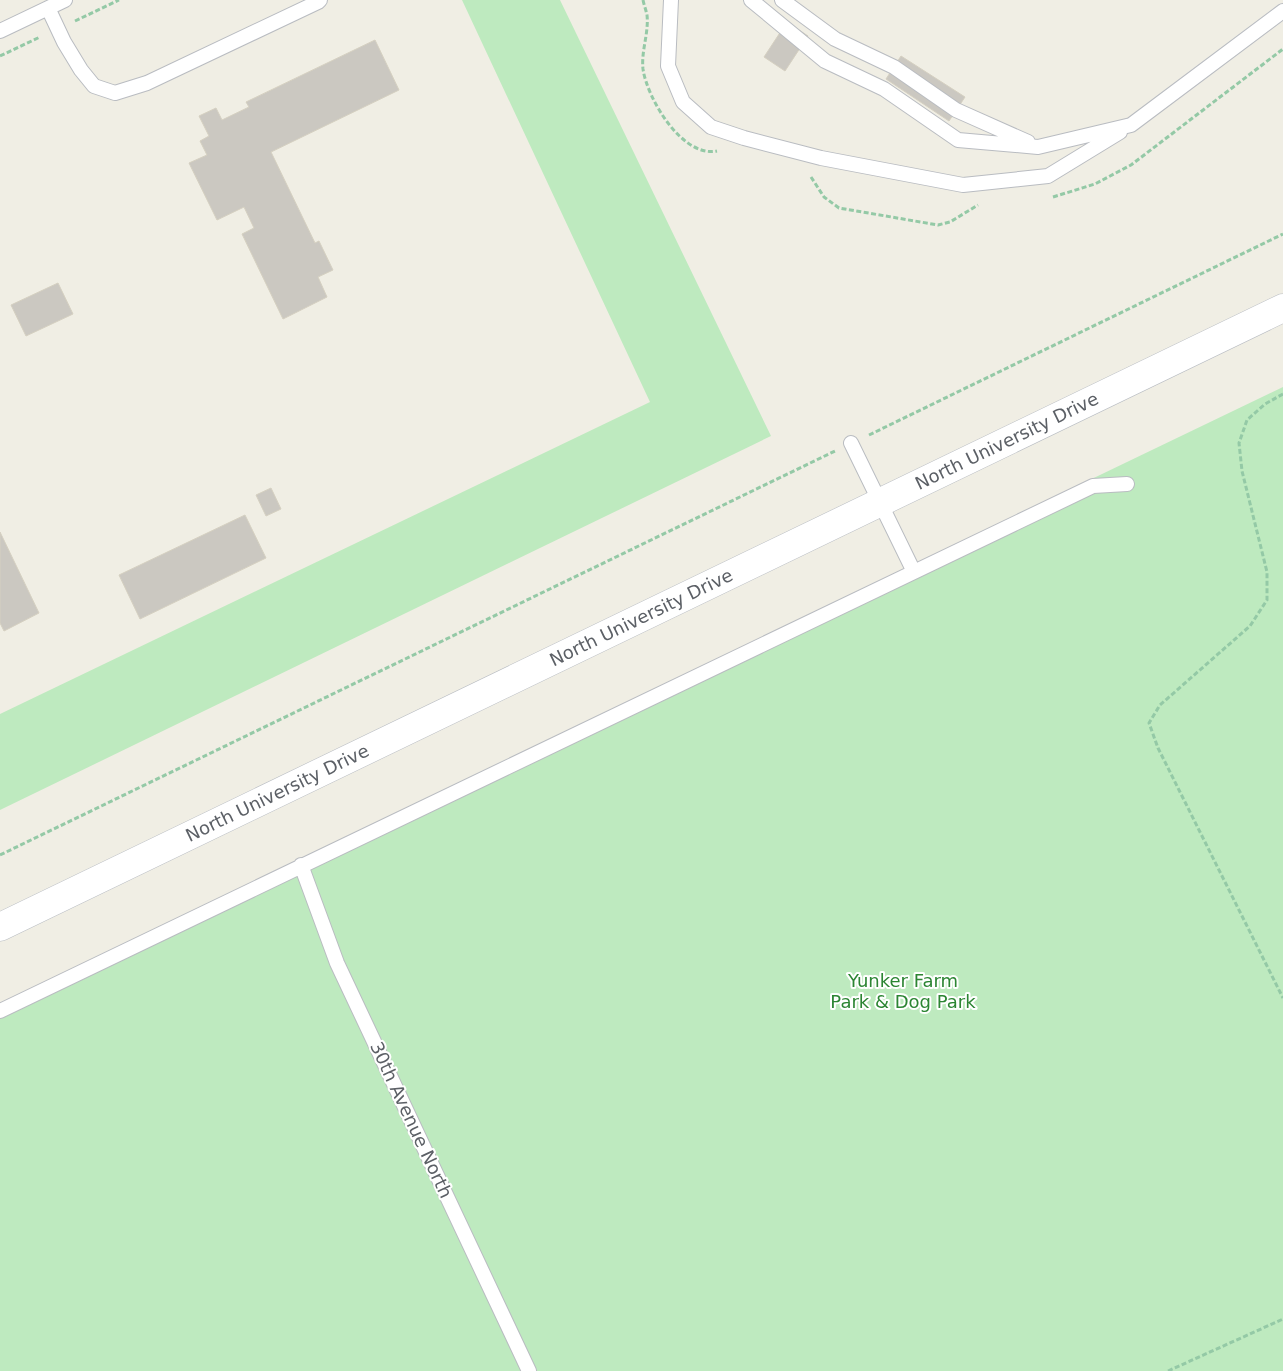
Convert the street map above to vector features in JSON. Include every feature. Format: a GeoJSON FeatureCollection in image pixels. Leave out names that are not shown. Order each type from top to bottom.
{"type":"FeatureCollection","features":[{"type":"Feature","properties":{"kind":"main road","name":"North University Drive"},"geometry":{"type":"LineString","coordinates":[[0,928],[1283,308]]}},
{"type":"Feature","properties":{"kind":"lane"},"geometry":{"type":"LineString","coordinates":[[0,32],[65,0]]}},
{"type":"Feature","properties":{"kind":"lane"},"geometry":{"type":"LineString","coordinates":[[48,8],[64,42],[81,70],[94,86],[115,93],[147,83],[320,0]]}},
{"type":"Feature","properties":{"kind":"lane"},"geometry":{"type":"LineString","coordinates":[[671,0],[668,66],[683,102],[711,127],[744,138],[821,158],[963,185],[1048,176],[1131,125],[1283,11]]}},
{"type":"Feature","properties":{"kind":"lane"},"geometry":{"type":"LineString","coordinates":[[751,0],[825,61],[884,89],[958,140],[1038,147],[1131,125]]}},
{"type":"Feature","properties":{"kind":"lane"},"geometry":{"type":"LineString","coordinates":[[782,0],[835,39],[894,67],[956,110],[1038,147]]}},
{"type":"Feature","properties":{"kind":"lane"},"geometry":{"type":"LineString","coordinates":[[851,444],[914,572]]}},
{"type":"Feature","properties":{"kind":"lane"},"geometry":{"type":"LineString","coordinates":[[0,1011],[1093,486],[1127,484]]}},
{"type":"Feature","properties":{"kind":"lane","name":"30th Avenue North"},"geometry":{"type":"LineString","coordinates":[[301,865],[338,963],[529,1371]]}},
{"type":"Feature","properties":{"kind":"path"},"geometry":{"type":"LineString","coordinates":[[0,855],[1283,234]]}},
{"type":"Feature","properties":{"kind":"path"},"geometry":{"type":"LineString","coordinates":[[1283,394],[1265,404],[1248,420],[1239,443],[1242,471],[1268,572],[1267,600],[1250,626],[1160,705],[1150,723],[1158,748],[1283,998]]}},
{"type":"Feature","properties":{"kind":"path"},"geometry":{"type":"LineString","coordinates":[[1168,1371],[1283,1320]]}},
{"type":"Feature","properties":{"kind":"green space"},"geometry":{"type":"Polygon","coordinates":[[[462,0],[560,0],[771,436],[0,810],[0,714],[650,402],[462,0]]]}},
{"type":"Feature","properties":{"kind":"green space","name":"Yunker Farm Park & Dog Park"},"geometry":{"type":"Polygon","coordinates":[[[1283,387],[1283,1371],[0,1371],[0,1004],[1283,387]]]}},
{"type":"Feature","properties":{"kind":"building"},"geometry":{"type":"Polygon","coordinates":[[[787,22],[808,36],[785,71],[764,57],[787,22]]]}},
{"type":"Feature","properties":{"kind":"building"},"geometry":{"type":"Polygon","coordinates":[[[375,40],[399,90],[271,152],[315,243],[319,241],[333,270],[318,277],[327,297],[283,319],[242,234],[254,228],[244,207],[217,220],[189,163],[207,155],[200,141],[209,136],[199,116],[216,108],[222,120],[249,107],[246,102],[375,40]]]}},
{"type":"Feature","properties":{"kind":"building"},"geometry":{"type":"Polygon","coordinates":[[[901,56],[965,97],[949,121],[886,79],[901,56]]]}},
{"type":"Feature","properties":{"kind":"building"},"geometry":{"type":"Polygon","coordinates":[[[58,283],[73,314],[26,336],[11,305],[58,283]]]}},
{"type":"Feature","properties":{"kind":"building"},"geometry":{"type":"Polygon","coordinates":[[[271,488],[281,509],[266,516],[256,495],[271,488]]]}},
{"type":"Feature","properties":{"kind":"building"},"geometry":{"type":"Polygon","coordinates":[[[245,515],[266,558],[140,619],[119,575],[245,515]]]}},
{"type":"Feature","properties":{"kind":"building"},"geometry":{"type":"Polygon","coordinates":[[[0,532],[39,613],[4,631],[0,623],[0,532]]]}}]}
